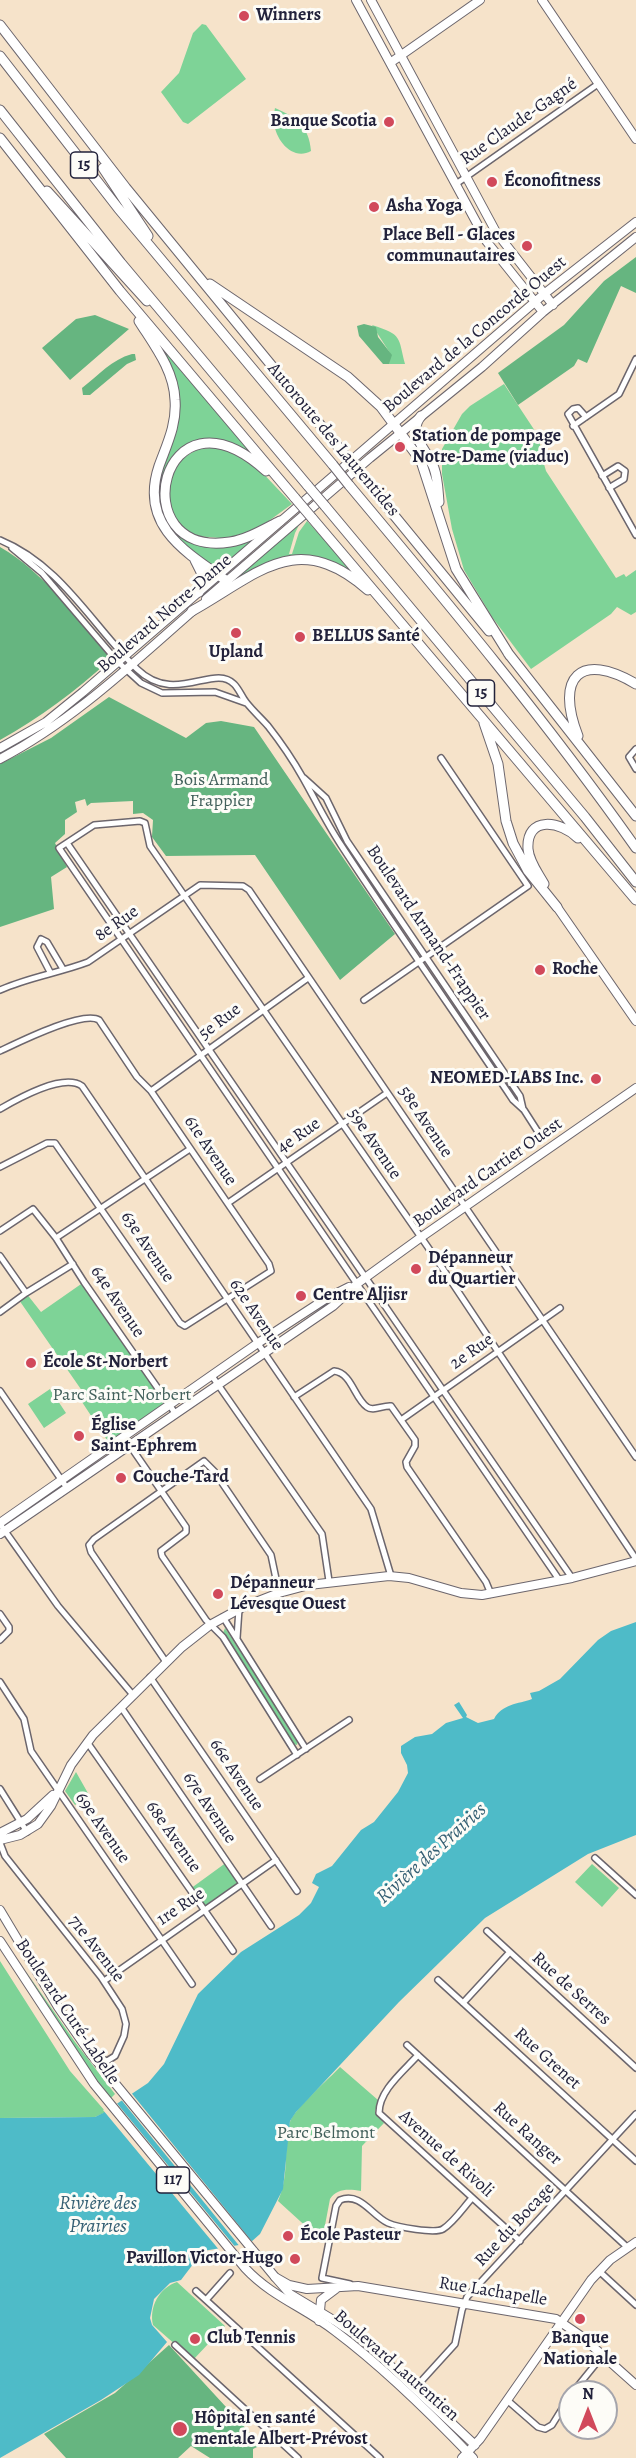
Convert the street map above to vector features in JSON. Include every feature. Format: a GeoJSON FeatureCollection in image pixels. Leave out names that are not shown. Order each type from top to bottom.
{"type":"FeatureCollection","features":[{"type":"Feature","properties":{"kind":"highway"},"geometry":{"type":"LineString","coordinates":[[0,25],[64,110],[510,656],[636,816]]}},
{"type":"Feature","properties":{"kind":"highway","name":"Autoroute des Laurentides"},"geometry":{"type":"LineString","coordinates":[[0,56],[170,271],[514,684],[636,848]]}},
{"type":"Feature","properties":{"kind":"highway","name":"15"},"geometry":{"type":"LineString","coordinates":[[0,110],[80,212],[580,811],[636,882]]}},
{"type":"Feature","properties":{"kind":"highway"},"geometry":{"type":"LineString","coordinates":[[64,110],[170,271]]}},
{"type":"Feature","properties":{"kind":"highway"},"geometry":{"type":"LineString","coordinates":[[0,138],[120,291],[636,900]]}},
{"type":"Feature","properties":{"kind":"highway"},"geometry":{"type":"LineString","coordinates":[[18,161],[136,291],[171,322]]}},
{"type":"Feature","properties":{"kind":"highway"},"geometry":{"type":"LineString","coordinates":[[191,267],[215,288],[348,377],[372,397],[423,464],[441,519]]}},
{"type":"Feature","properties":{"kind":"highway"},"geometry":{"type":"LineString","coordinates":[[120,291],[162,358],[174,388],[174,421],[157,474],[154,496],[157,511],[165,529],[178,545],[223,578]]}},
{"type":"Feature","properties":{"kind":"highway"},"geometry":{"type":"LineString","coordinates":[[421,417],[417,423],[416,435],[435,469],[447,547],[456,569],[510,656]]}},
{"type":"Feature","properties":{"kind":"highway"},"geometry":{"type":"LineString","coordinates":[[280,521],[249,537],[231,542],[208,542],[189,536],[176,525],[165,506],[164,486],[169,470],[178,458],[190,449],[205,444],[224,444],[252,458],[295,498]]}},
{"type":"Feature","properties":{"kind":"highway"},"geometry":{"type":"LineString","coordinates":[[194,558],[202,574],[199,592]]}},
{"type":"Feature","properties":{"kind":"highway"},"geometry":{"type":"LineString","coordinates":[[192,611],[255,573],[274,564],[296,559],[319,561],[343,570],[391,610]]}},
{"type":"Feature","properties":{"kind":"highway"},"geometry":{"type":"LineString","coordinates":[[582,746],[568,707],[569,691],[575,679],[588,670],[600,669],[636,684]]}},
{"type":"Feature","properties":{"kind":"highway"},"geometry":{"type":"LineString","coordinates":[[481,716],[499,769],[506,821],[513,843],[528,871],[557,907]]}},
{"type":"Feature","properties":{"kind":"highway"},"geometry":{"type":"LineString","coordinates":[[557,907],[529,856],[529,841],[538,827],[550,823],[565,827],[612,871]]}},
{"type":"Feature","properties":{"kind":"main road","name":"Boulevard Curé-Labelle"},"geometry":{"type":"LineString","coordinates":[[0,1911],[58,2007],[90,2053],[250,2250]]}},
{"type":"Feature","properties":{"kind":"main road","name":"Boulevard Curé-Labelle"},"geometry":{"type":"LineString","coordinates":[[0,1941],[73,2055],[107,2101],[238,2260]]}},
{"type":"Feature","properties":{"kind":"main road","name":"Boulevard Laurentien"},"geometry":{"type":"LineString","coordinates":[[250,2250],[275,2277]]}},
{"type":"Feature","properties":{"kind":"main road","name":"Boulevard Laurentien"},"geometry":{"type":"LineString","coordinates":[[238,2260],[267,2289],[319,2316],[356,2348],[468,2456]]}},
{"type":"Feature","properties":{"kind":"main road","name":"Rue Lachapelle"},"geometry":{"type":"LineString","coordinates":[[275,2277],[302,2288],[358,2286],[561,2321],[636,2385]]}},
{"type":"Feature","properties":{"kind":"main road"},"geometry":{"type":"LineString","coordinates":[[319,2316],[321,2300],[338,2288]]}},
{"type":"Feature","properties":{"kind":"street"},"geometry":{"type":"LineString","coordinates":[[356,0],[491,248],[543,312]]}},
{"type":"Feature","properties":{"kind":"street"},"geometry":{"type":"LineString","coordinates":[[371,0],[502,242],[553,305]]}},
{"type":"Feature","properties":{"kind":"street"},"geometry":{"type":"LineString","coordinates":[[390,63],[480,0]]}},
{"type":"Feature","properties":{"kind":"street"},"geometry":{"type":"LineString","coordinates":[[542,0],[636,139]]}},
{"type":"Feature","properties":{"kind":"street","name":"Rue Claude-Gagné"},"geometry":{"type":"LineString","coordinates":[[456,184],[598,84]]}},
{"type":"Feature","properties":{"kind":"street","name":"Boulevard de la Concorde Ouest"},"geometry":{"type":"LineString","coordinates":[[334,470],[394,423],[534,302],[636,222]]}},
{"type":"Feature","properties":{"kind":"street","name":"Boulevard de la Concorde Ouest"},"geometry":{"type":"LineString","coordinates":[[346,483],[401,433],[482,368],[543,312],[636,237]]}},
{"type":"Feature","properties":{"kind":"street"},"geometry":{"type":"LineString","coordinates":[[573,426],[619,394],[636,359]]}},
{"type":"Feature","properties":{"kind":"street"},"geometry":{"type":"LineString","coordinates":[[628,375],[636,378]]}},
{"type":"Feature","properties":{"kind":"street"},"geometry":{"type":"LineString","coordinates":[[586,417],[580,408],[570,411],[568,416],[636,535]]}},
{"type":"Feature","properties":{"kind":"street"},"geometry":{"type":"LineString","coordinates":[[602,476],[618,466],[625,471],[624,479],[609,489]]}},
{"type":"Feature","properties":{"kind":"street","name":"Boulevard Notre-Dame"},"geometry":{"type":"LineString","coordinates":[[0,759],[63,721],[132,663],[192,611],[280,521],[334,470]]}},
{"type":"Feature","properties":{"kind":"street","name":"Boulevard Notre-Dame"},"geometry":{"type":"LineString","coordinates":[[0,748],[51,718],[199,592],[223,578],[346,483]]}},
{"type":"Feature","properties":{"kind":"street","name":"Boulevard Armand-Frappier"},"geometry":{"type":"LineString","coordinates":[[0,541],[22,550],[45,567],[132,663],[150,679],[167,685],[187,684],[216,677],[228,679],[235,686],[247,704],[271,729],[303,777],[330,829],[513,1100],[524,1110],[540,1135]]}},
{"type":"Feature","properties":{"kind":"street","name":"Boulevard Armand-Frappier"},"geometry":{"type":"LineString","coordinates":[[0,541],[42,573],[118,662],[141,683],[158,692],[215,692],[247,704]]}},
{"type":"Feature","properties":{"kind":"street"},"geometry":{"type":"LineString","coordinates":[[636,749],[629,755],[629,760],[636,770]]}},
{"type":"Feature","properties":{"kind":"street"},"geometry":{"type":"LineString","coordinates":[[364,1000],[528,886],[441,758]]}},
{"type":"Feature","properties":{"kind":"street","name":"Boulevard Armand-Frappier"},"geometry":{"type":"LineString","coordinates":[[303,777],[326,798],[347,841],[520,1096],[524,1110]]}},
{"type":"Feature","properties":{"kind":"street","name":"59e Avenue"},"geometry":{"type":"LineString","coordinates":[[87,890],[59,848],[96,824],[144,822],[150,846],[536,1407],[551,1435],[636,1560]]}},
{"type":"Feature","properties":{"kind":"street"},"geometry":{"type":"LineString","coordinates":[[67,843],[572,1578]]}},
{"type":"Feature","properties":{"kind":"street"},"geometry":{"type":"LineString","coordinates":[[95,884],[87,890],[121,941],[391,1330],[560,1581]]}},
{"type":"Feature","properties":{"kind":"street","name":"58e Avenue"},"geometry":{"type":"LineString","coordinates":[[183,895],[200,885],[243,886],[249,890],[636,1457]]}},
{"type":"Feature","properties":{"kind":"street","name":"8e Rue"},"geometry":{"type":"LineString","coordinates":[[0,990],[23,979],[88,962],[131,934],[183,895]]}},
{"type":"Feature","properties":{"kind":"street"},"geometry":{"type":"LineString","coordinates":[[557,907],[636,1021]]}},
{"type":"Feature","properties":{"kind":"street"},"geometry":{"type":"LineString","coordinates":[[50,972],[36,947],[41,939],[47,942],[63,969]]}},
{"type":"Feature","properties":{"kind":"street","name":"5e Rue"},"geometry":{"type":"LineString","coordinates":[[151,1091],[308,978]]}},
{"type":"Feature","properties":{"kind":"street"},"geometry":{"type":"LineString","coordinates":[[161,999],[171,993]]}},
{"type":"Feature","properties":{"kind":"street","name":"61e Avenue"},"geometry":{"type":"LineString","coordinates":[[0,1051],[86,1017],[93,1017],[104,1025],[137,1077],[151,1091],[269,1263],[271,1271],[228,1300]]}},
{"type":"Feature","properties":{"kind":"street","name":"62e Avenue"},"geometry":{"type":"LineString","coordinates":[[0,1108],[61,1081],[75,1081],[82,1086],[371,1509],[391,1576]]}},
{"type":"Feature","properties":{"kind":"street","name":"Boulevard Cartier Ouest"},"geometry":{"type":"LineString","coordinates":[[1,1528],[67,1488],[333,1306],[358,1283],[420,1238],[636,1088]]}},
{"type":"Feature","properties":{"kind":"street","name":"4e Rue"},"geometry":{"type":"LineString","coordinates":[[228,1203],[387,1093]]}},
{"type":"Feature","properties":{"kind":"street"},"geometry":{"type":"LineString","coordinates":[[238,1109],[246,1103]]}},
{"type":"Feature","properties":{"kind":"street","name":"63e Avenue"},"geometry":{"type":"LineString","coordinates":[[0,1167],[47,1143],[55,1143],[102,1207],[180,1323],[185,1326],[189,1325],[228,1300]]}},
{"type":"Feature","properties":{"kind":"street"},"geometry":{"type":"LineString","coordinates":[[56,1238],[190,1149]]}},
{"type":"Feature","properties":{"kind":"street","name":"64e Avenue"},"geometry":{"type":"LineString","coordinates":[[0,1231],[33,1209],[56,1238],[175,1413]]}},
{"type":"Feature","properties":{"kind":"street"},"geometry":{"type":"LineString","coordinates":[[317,1223],[325,1218]]}},
{"type":"Feature","properties":{"kind":"street"},"geometry":{"type":"LineString","coordinates":[[0,1256],[26,1293]]}},
{"type":"Feature","properties":{"kind":"street"},"geometry":{"type":"LineString","coordinates":[[0,1312],[73,1264]]}},
{"type":"Feature","properties":{"kind":"street","name":"Boulevard Cartier Ouest"},"geometry":{"type":"LineString","coordinates":[[1,1528],[62,1480],[258,1343],[327,1298],[358,1283]]}},
{"type":"Feature","properties":{"kind":"street","name":"2e Rue"},"geometry":{"type":"LineString","coordinates":[[401,1420],[560,1308]]}},
{"type":"Feature","properties":{"kind":"street"},"geometry":{"type":"LineString","coordinates":[[391,1330],[398,1324]]}},
{"type":"Feature","properties":{"kind":"street"},"geometry":{"type":"LineString","coordinates":[[294,1397],[334,1371],[340,1371],[367,1408],[391,1406],[415,1440],[415,1446],[406,1462],[407,1467],[486,1582],[490,1594]]}},
{"type":"Feature","properties":{"kind":"street"},"geometry":{"type":"LineString","coordinates":[[212,1376],[322,1534],[329,1581]]}},
{"type":"Feature","properties":{"kind":"street"},"geometry":{"type":"LineString","coordinates":[[0,1391],[67,1488]]}},
{"type":"Feature","properties":{"kind":"street"},"geometry":{"type":"LineString","coordinates":[[123,1437],[186,1527],[186,1532],[161,1551],[162,1556],[210,1625],[223,1637],[297,1755]]}},
{"type":"Feature","properties":{"kind":"street"},"geometry":{"type":"LineString","coordinates":[[469,1446],[477,1440]]}},
{"type":"Feature","properties":{"kind":"street"},"geometry":{"type":"LineString","coordinates":[[166,1662],[91,1552],[89,1545],[94,1539],[204,1461],[214,1471],[271,1555],[279,1593]]}},
{"type":"Feature","properties":{"kind":"street"},"geometry":{"type":"LineString","coordinates":[[508,1504],[517,1499]]}},
{"type":"Feature","properties":{"kind":"street"},"geometry":{"type":"LineString","coordinates":[[1,1528],[58,1606],[133,1695]]}},
{"type":"Feature","properties":{"kind":"street"},"geometry":{"type":"LineString","coordinates":[[0,1842],[27,1832],[46,1814],[58,1789],[87,1742],[150,1677],[210,1625],[239,1609],[279,1593],[329,1581],[391,1576],[415,1579],[466,1594],[490,1594],[560,1581],[636,1560]]}},
{"type":"Feature","properties":{"kind":"street"},"geometry":{"type":"LineString","coordinates":[[237,1640],[239,1609]]}},
{"type":"Feature","properties":{"kind":"street"},"geometry":{"type":"LineString","coordinates":[[0,1614],[9,1627],[9,1631],[0,1640]]}},
{"type":"Feature","properties":{"kind":"street"},"geometry":{"type":"LineString","coordinates":[[224,1617],[306,1749]]}},
{"type":"Feature","properties":{"kind":"street","name":"66e Avenue"},"geometry":{"type":"LineString","coordinates":[[150,1677],[297,1891]]}},
{"type":"Feature","properties":{"kind":"street","name":"69e Avenue"},"geometry":{"type":"LineString","coordinates":[[0,1682],[24,1719],[31,1752],[192,1984]]}},
{"type":"Feature","properties":{"kind":"street","name":"67e Avenue"},"geometry":{"type":"LineString","coordinates":[[121,1707],[271,1926]]}},
{"type":"Feature","properties":{"kind":"street"},"geometry":{"type":"LineString","coordinates":[[261,1779],[349,1720]]}},
{"type":"Feature","properties":{"kind":"street","name":"68e Avenue"},"geometry":{"type":"LineString","coordinates":[[87,1742],[232,1951]]}},
{"type":"Feature","properties":{"kind":"street"},"geometry":{"type":"LineString","coordinates":[[0,1789],[27,1832]]}},
{"type":"Feature","properties":{"kind":"street"},"geometry":{"type":"LineString","coordinates":[[0,1833],[21,1823],[42,1807],[58,1789]]}},
{"type":"Feature","properties":{"kind":"street","name":"71e Avenue"},"geometry":{"type":"LineString","coordinates":[[0,1842],[6,1857],[104,1981],[123,2012],[126,2030],[111,2060],[105,2061],[90,2053]]}},
{"type":"Feature","properties":{"kind":"street"},"geometry":{"type":"LineString","coordinates":[[596,1858],[636,1895]]}},
{"type":"Feature","properties":{"kind":"street","name":"1re Rue"},"geometry":{"type":"LineString","coordinates":[[104,1981],[276,1860]]}},
{"type":"Feature","properties":{"kind":"street","name":"Rue de Serres"},"geometry":{"type":"LineString","coordinates":[[487,1931],[636,2068]]}},
{"type":"Feature","properties":{"kind":"street"},"geometry":{"type":"LineString","coordinates":[[463,2003],[509,1953]]}},
{"type":"Feature","properties":{"kind":"street","name":"Rue Grenet"},"geometry":{"type":"LineString","coordinates":[[438,1980],[636,2160]]}},
{"type":"Feature","properties":{"kind":"street","name":"Rue Ranger"},"geometry":{"type":"LineString","coordinates":[[407,2044],[627,2247]]}},
{"type":"Feature","properties":{"kind":"street","name":"Avenue de Rivoli"},"geometry":{"type":"LineString","coordinates":[[418,2055],[387,2091],[379,2113],[520,2241]]}},
{"type":"Feature","properties":{"kind":"street","name":"Rue du Bocage"},"geometry":{"type":"LineString","coordinates":[[464,2303],[636,2114]]}},
{"type":"Feature","properties":{"kind":"street","name":"Rue Lachapelle"},"geometry":{"type":"LineString","coordinates":[[358,2286],[322,2278],[336,2206],[341,2198],[360,2201],[389,2224],[434,2231],[444,2228],[472,2198]]}},
{"type":"Feature","properties":{"kind":"street"},"geometry":{"type":"LineString","coordinates":[[468,2456],[561,2321],[599,2271],[636,2242]]}},
{"type":"Feature","properties":{"kind":"street"},"geometry":{"type":"LineString","coordinates":[[599,2271],[636,2305]]}},
{"type":"Feature","properties":{"kind":"street"},"geometry":{"type":"LineString","coordinates":[[206,2300],[230,2273]]}},
{"type":"Feature","properties":{"kind":"street","name":"Boulevard Laurentien"},"geometry":{"type":"LineString","coordinates":[[275,2277],[290,2294],[319,2316],[358,2336],[475,2445]]}},
{"type":"Feature","properties":{"kind":"street"},"geometry":{"type":"LineString","coordinates":[[196,2291],[380,2458]]}},
{"type":"Feature","properties":{"kind":"street"},"geometry":{"type":"LineString","coordinates":[[415,2388],[456,2343],[464,2303]]}},
{"type":"Feature","properties":{"kind":"street"},"geometry":{"type":"LineString","coordinates":[[175,2345],[298,2458]]}},
{"type":"Feature","properties":{"kind":"street"},"geometry":{"type":"LineString","coordinates":[[583,2380],[603,2355]]}},
{"type":"Feature","properties":{"kind":"street"},"geometry":{"type":"LineString","coordinates":[[507,2400],[538,2427],[545,2429],[552,2425],[558,2415]]}},
{"type":"Feature","properties":{"kind":"green space"},"geometry":{"type":"Polygon","coordinates":[[[202,24],[206,25],[246,79],[188,124],[183,122],[161,92],[179,73],[193,33],[202,24]]]}},
{"type":"Feature","properties":{"kind":"green space"},"geometry":{"type":"Polygon","coordinates":[[[275,108],[300,124],[310,142],[311,151],[298,153],[287,148],[275,130],[275,108]]]}},
{"type":"Feature","properties":{"kind":"green space"},"geometry":{"type":"Polygon","coordinates":[[[636,257],[636,293],[621,286],[587,363],[578,359],[574,366],[518,405],[498,373],[564,325],[604,281],[636,257]]]}},
{"type":"Feature","properties":{"kind":"green space"},"geometry":{"type":"Polygon","coordinates":[[[95,315],[129,329],[70,380],[42,348],[76,319],[95,315]]]}},
{"type":"Feature","properties":{"kind":"green space"},"geometry":{"type":"Polygon","coordinates":[[[364,324],[376,327],[378,337],[392,355],[389,364],[383,364],[359,336],[357,326],[364,324]]]}},
{"type":"Feature","properties":{"kind":"green space"},"geometry":{"type":"Polygon","coordinates":[[[372,325],[398,338],[405,364],[389,364],[390,353],[372,325]]]}},
{"type":"Feature","properties":{"kind":"green space"},"geometry":{"type":"Polygon","coordinates":[[[164,350],[248,449],[246,451],[225,441],[206,442],[173,461],[163,477],[162,503],[167,515],[184,534],[196,541],[214,546],[253,538],[254,540],[219,571],[176,539],[159,508],[157,483],[178,417],[162,352],[164,350]]]}},
{"type":"Feature","properties":{"kind":"green space"},"geometry":{"type":"Polygon","coordinates":[[[135,354],[136,360],[127,364],[90,395],[83,395],[82,388],[112,364],[135,354]]]}},
{"type":"Feature","properties":{"kind":"green space"},"geometry":{"type":"Polygon","coordinates":[[[504,384],[539,437],[546,471],[616,578],[624,574],[626,577],[636,570],[636,612],[631,615],[617,607],[611,614],[531,669],[492,617],[464,570],[452,529],[442,474],[442,449],[462,414],[470,406],[504,384]]]}},
{"type":"Feature","properties":{"kind":"green space"},"geometry":{"type":"Polygon","coordinates":[[[223,447],[257,467],[292,504],[255,531],[232,539],[196,536],[183,528],[169,509],[167,483],[181,459],[198,449],[223,447]]]}},
{"type":"Feature","properties":{"kind":"green space"},"geometry":{"type":"Polygon","coordinates":[[[301,521],[289,554],[292,554],[299,532],[307,521],[352,570],[349,572],[305,557],[235,583],[233,580],[301,521]]]}},
{"type":"Feature","properties":{"kind":"green space"},"geometry":{"type":"Polygon","coordinates":[[[0,547],[31,570],[59,596],[109,655],[109,661],[57,704],[0,740],[0,547]]]}},
{"type":"Feature","properties":{"kind":"green space","name":"Bois Armand Frappier"},"geometry":{"type":"Polygon","coordinates":[[[109,697],[186,738],[206,723],[221,721],[254,727],[395,934],[340,980],[255,855],[166,856],[152,837],[153,820],[143,813],[133,814],[133,801],[91,803],[87,806],[85,799],[75,802],[77,812],[65,820],[65,834],[55,843],[67,867],[51,877],[54,909],[0,927],[0,764],[51,738],[109,697]]]}},
{"type":"Feature","properties":{"kind":"green space","name":"Parc Saint-Norbert"},"geometry":{"type":"Polygon","coordinates":[[[84,1282],[169,1405],[111,1446],[82,1402],[87,1398],[19,1300],[26,1293],[41,1312],[84,1282]]]}},
{"type":"Feature","properties":{"kind":"green space"},"geometry":{"type":"Polygon","coordinates":[[[50,1389],[66,1413],[44,1428],[28,1404],[50,1389]]]}},
{"type":"Feature","properties":{"kind":"green space"},"geometry":{"type":"Polygon","coordinates":[[[225,1628],[298,1740],[297,1745],[293,1744],[223,1633],[225,1628]]]}},
{"type":"Feature","properties":{"kind":"green space"},"geometry":{"type":"Polygon","coordinates":[[[76,1772],[89,1795],[75,1805],[65,1791],[76,1772]]]}},
{"type":"Feature","properties":{"kind":"green space"},"geometry":{"type":"Polygon","coordinates":[[[227,1862],[241,1884],[204,1909],[190,1889],[227,1862]]]}},
{"type":"Feature","properties":{"kind":"green space"},"geometry":{"type":"Polygon","coordinates":[[[592,1864],[619,1888],[602,1907],[575,1882],[592,1864]]]}},
{"type":"Feature","properties":{"kind":"green space"},"geometry":{"type":"Polygon","coordinates":[[[0,1961],[70,2071],[106,2112],[95,2117],[0,2118],[0,1961]]]}},
{"type":"Feature","properties":{"kind":"green space"},"geometry":{"type":"Polygon","coordinates":[[[25,1970],[75,2042],[115,2094],[111,2098],[89,2070],[25,1970]]]}},
{"type":"Feature","properties":{"kind":"green space","name":"Parc Belmont"},"geometry":{"type":"Polygon","coordinates":[[[340,2067],[378,2100],[375,2112],[384,2123],[362,2146],[361,2191],[340,2191],[330,2199],[322,2241],[278,2201],[284,2181],[290,2122],[305,2102],[340,2067]]]}},
{"type":"Feature","properties":{"kind":"green space"},"geometry":{"type":"Polygon","coordinates":[[[177,2282],[225,2326],[193,2360],[153,2325],[154,2305],[160,2293],[177,2282]]]}},
{"type":"Feature","properties":{"kind":"green space","name":"Hôpital en santé mentale Albert-Prévost"},"geometry":{"type":"Polygon","coordinates":[[[169,2345],[261,2445],[253,2449],[253,2458],[210,2458],[191,2446],[178,2458],[66,2458],[44,2434],[115,2393],[169,2345]]]}},
{"type":"Feature","properties":{"kind":"water","name":"Rivière des Prairies"},"geometry":{"type":"Polygon","coordinates":[[[636,1622],[636,1835],[588,1854],[485,1918],[399,2002],[290,2121],[283,2189],[260,2234],[251,2242],[203,2251],[181,2280],[170,2283],[154,2299],[150,2318],[152,2325],[167,2342],[139,2375],[101,2400],[0,2458],[0,2118],[95,2117],[148,2083],[164,2064],[198,1994],[241,1952],[299,1915],[311,1903],[319,1887],[312,1883],[316,1874],[332,1866],[361,1830],[374,1822],[398,1792],[408,1773],[401,1746],[415,1737],[432,1734],[446,1723],[463,1718],[454,1705],[459,1702],[466,1717],[478,1723],[494,1719],[506,1707],[532,1699],[530,1693],[539,1691],[560,1679],[598,1640],[611,1631],[636,1622]]]}},
{"type":"Feature","properties":{"kind":"pier"},"geometry":{"type":"Polygon","coordinates":[[[129,2090],[254,2244],[241,2248],[119,2097],[129,2090]]]}},
{"type":"Feature","properties":{"kind":"pier"},"geometry":{"type":"Polygon","coordinates":[[[115,2101],[237,2249],[220,2251],[103,2110],[115,2101]]]}},
{"type":"Feature","properties":{"kind":"place","name":"Winners"},"geometry":{"type":"Point","coordinates":[244,16]}},
{"type":"Feature","properties":{"kind":"place","name":"Banque Scotia"},"geometry":{"type":"Point","coordinates":[389,122]}},
{"type":"Feature","properties":{"kind":"place","name":"Éconofitness"},"geometry":{"type":"Point","coordinates":[492,182]}},
{"type":"Feature","properties":{"kind":"place","name":"Asha Yoga"},"geometry":{"type":"Point","coordinates":[374,207]}},
{"type":"Feature","properties":{"kind":"place","name":"Place Bell - Glaces communautaires"},"geometry":{"type":"Point","coordinates":[527,246]}},
{"type":"Feature","properties":{"kind":"place","name":"Station de pompage Notre-Dame (viaduc)"},"geometry":{"type":"Point","coordinates":[400,447]}},
{"type":"Feature","properties":{"kind":"place","name":"Upland"},"geometry":{"type":"Point","coordinates":[236,633]}},
{"type":"Feature","properties":{"kind":"place","name":"BELLUS Santé"},"geometry":{"type":"Point","coordinates":[300,637]}},
{"type":"Feature","properties":{"kind":"place","name":"Roche"},"geometry":{"type":"Point","coordinates":[540,970]}},
{"type":"Feature","properties":{"kind":"place","name":"NEOMED-LABS Inc."},"geometry":{"type":"Point","coordinates":[596,1079]}},
{"type":"Feature","properties":{"kind":"place","name":"Dépanneur du Quartier"},"geometry":{"type":"Point","coordinates":[416,1269]}},
{"type":"Feature","properties":{"kind":"place","name":"Centre Aljisr"},"geometry":{"type":"Point","coordinates":[301,1296]}},
{"type":"Feature","properties":{"kind":"place","name":"École St-Norbert"},"geometry":{"type":"Point","coordinates":[31,1363]}},
{"type":"Feature","properties":{"kind":"place","name":"Église Saint-Ephrem"},"geometry":{"type":"Point","coordinates":[79,1436]}},
{"type":"Feature","properties":{"kind":"place","name":"Couche-Tard"},"geometry":{"type":"Point","coordinates":[121,1478]}},
{"type":"Feature","properties":{"kind":"place","name":"Dépanneur Lévesque Ouest"},"geometry":{"type":"Point","coordinates":[218,1594]}},
{"type":"Feature","properties":{"kind":"place","name":"École Pasteur"},"geometry":{"type":"Point","coordinates":[288,2236]}},
{"type":"Feature","properties":{"kind":"place","name":"Pavillon Victor-Hugo"},"geometry":{"type":"Point","coordinates":[295,2259]}},
{"type":"Feature","properties":{"kind":"place","name":"Banque Nationale"},"geometry":{"type":"Point","coordinates":[580,2319]}},
{"type":"Feature","properties":{"kind":"place","name":"Club Tennis"},"geometry":{"type":"Point","coordinates":[195,2339]}},
{"type":"Feature","properties":{"kind":"place","name":"Hôpital en santé mentale Albert-Prévost"},"geometry":{"type":"Point","coordinates":[180,2429]}}]}
